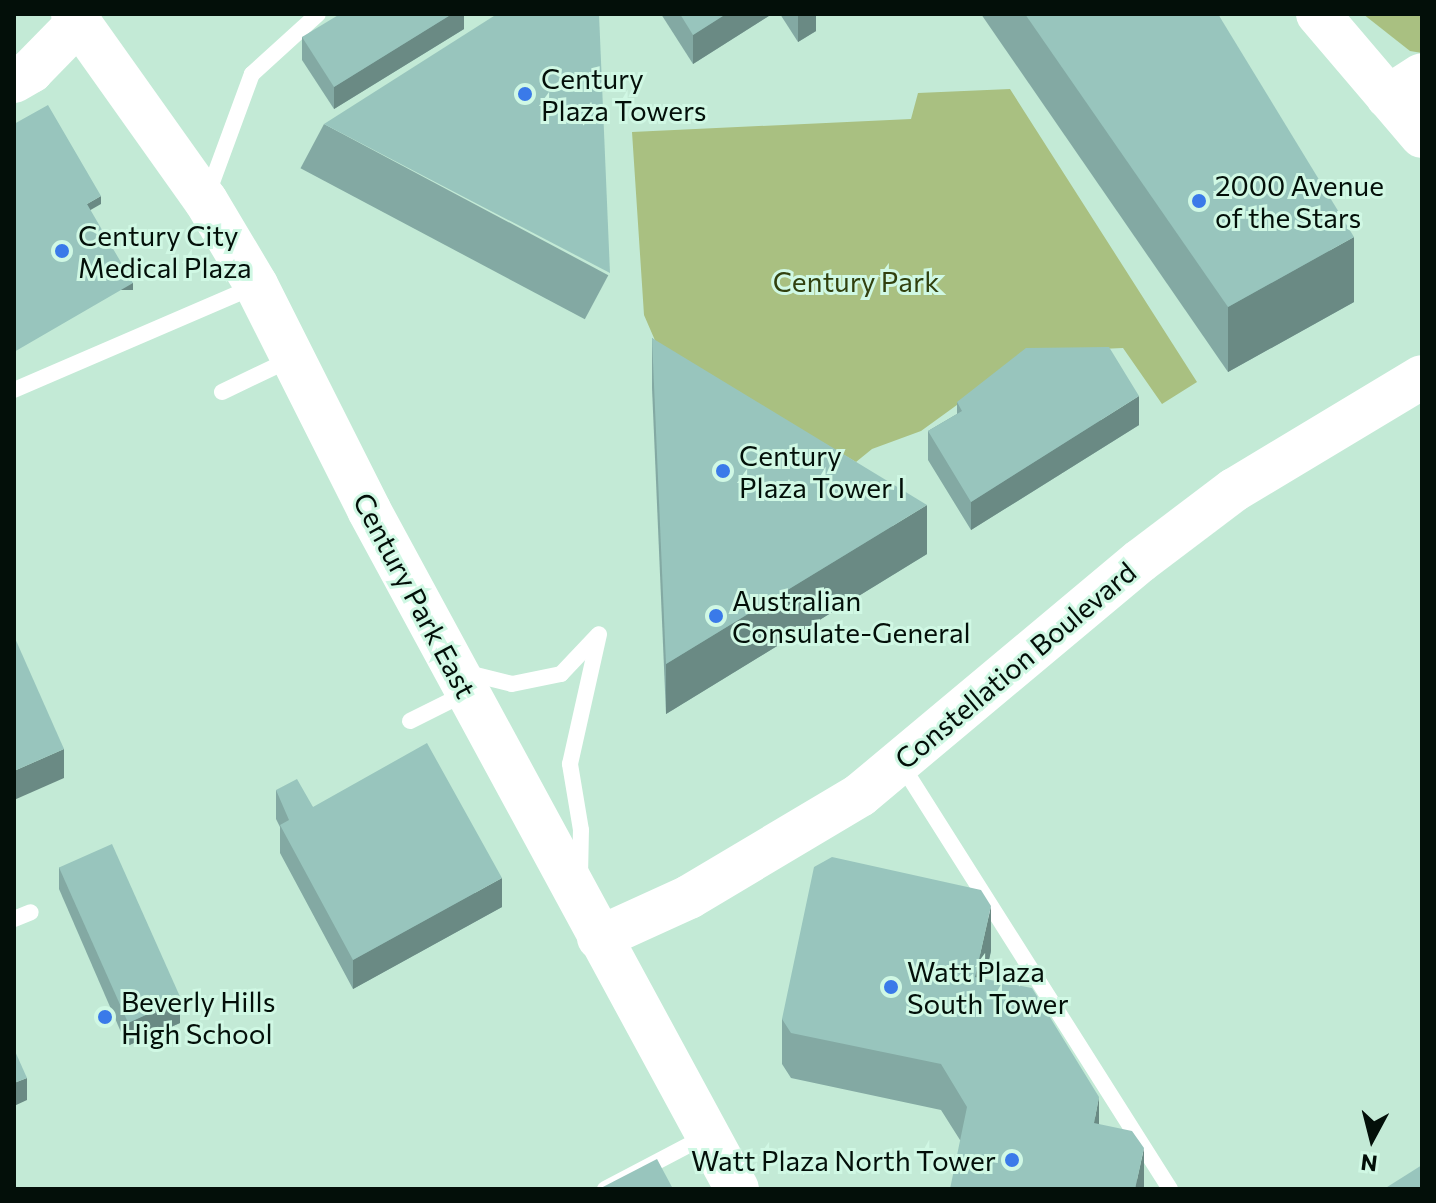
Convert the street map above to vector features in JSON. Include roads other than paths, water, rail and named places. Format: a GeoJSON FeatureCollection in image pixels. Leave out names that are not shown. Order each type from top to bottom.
{"type":"FeatureCollection","features":[{"type":"Feature","properties":{"kind":"main road"},"geometry":{"type":"LineString","coordinates":[[1318,14],[1405,86],[1422,136]]}},
{"type":"Feature","properties":{"kind":"main road","name":"Century Park East"},"geometry":{"type":"LineString","coordinates":[[81,17],[206,201],[256,285],[462,682],[580,893],[599,938],[737,1189]]}},
{"type":"Feature","properties":{"kind":"main road"},"geometry":{"type":"LineString","coordinates":[[14,39],[81,17]]}},
{"type":"Feature","properties":{"kind":"main road"},"geometry":{"type":"LineString","coordinates":[[14,81],[31,71],[81,17]]}},
{"type":"Feature","properties":{"kind":"main road","name":"Constellation Boulevard"},"geometry":{"type":"LineString","coordinates":[[599,938],[689,897],[860,795],[1140,561],[1234,490],[1422,377]]}},
{"type":"Feature","properties":{"kind":"lane"},"geometry":{"type":"LineString","coordinates":[[206,201],[252,74],[318,14]]}},
{"type":"Feature","properties":{"kind":"lane"},"geometry":{"type":"LineString","coordinates":[[14,390],[256,285]]}},
{"type":"Feature","properties":{"kind":"lane"},"geometry":{"type":"LineString","coordinates":[[222,392],[293,358]]}},
{"type":"Feature","properties":{"kind":"lane"},"geometry":{"type":"LineString","coordinates":[[410,721],[462,682],[512,684],[561,674],[599,634],[570,764],[581,830],[580,893]]}},
{"type":"Feature","properties":{"kind":"lane"},"geometry":{"type":"LineString","coordinates":[[900,763],[1170,1189]]}},
{"type":"Feature","properties":{"kind":"lane"},"geometry":{"type":"LineString","coordinates":[[14,919],[31,912]]}},
{"type":"Feature","properties":{"kind":"lane"},"geometry":{"type":"LineString","coordinates":[[605,1189],[708,1135]]}},
{"type":"Feature","properties":{"kind":"place","name":"Century Plaza Towers"},"geometry":{"type":"Point","coordinates":[525,94]}},
{"type":"Feature","properties":{"kind":"place","name":"2000 Avenue of the Stars"},"geometry":{"type":"Point","coordinates":[1199,201]}},
{"type":"Feature","properties":{"kind":"place","name":"Century City Medical Plaza"},"geometry":{"type":"Point","coordinates":[62,251]}},
{"type":"Feature","properties":{"kind":"place","name":"Century Plaza Tower I"},"geometry":{"type":"Point","coordinates":[723,471]}},
{"type":"Feature","properties":{"kind":"place","name":"Australian Consulate-General"},"geometry":{"type":"Point","coordinates":[716,616]}},
{"type":"Feature","properties":{"kind":"place","name":"Watt Plaza South Tower"},"geometry":{"type":"Point","coordinates":[891,987]}},
{"type":"Feature","properties":{"kind":"place","name":"Beverly Hills High School"},"geometry":{"type":"Point","coordinates":[105,1017]}},
{"type":"Feature","properties":{"kind":"place","name":"Watt Plaza North Tower"},"geometry":{"type":"Point","coordinates":[1012,1160]}},
{"type":"Feature","properties":{"kind":"park label","name":"Century Park"},"geometry":{"type":"Point","coordinates":[856,281]}}]}
